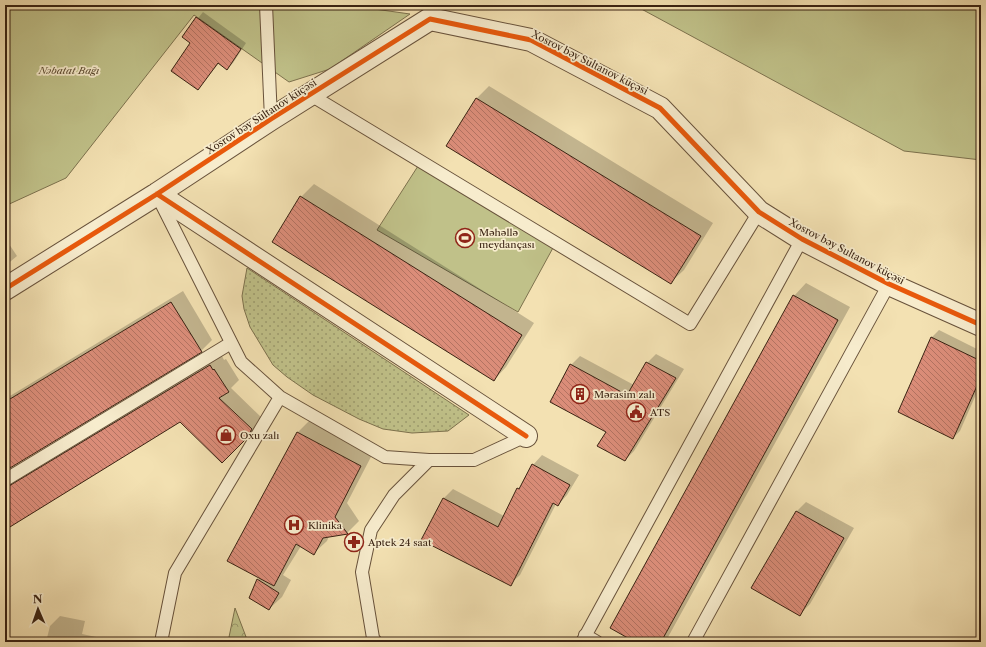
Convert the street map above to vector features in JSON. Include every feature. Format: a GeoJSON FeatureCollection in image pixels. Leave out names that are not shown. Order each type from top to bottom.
{"type":"FeatureCollection","features":[{"type":"Feature","properties":{"kind":"street","name":"Xosrov bəy Sultanov küçəsi"},"geometry":{"type":"LineString","coordinates":[[5,289],[157,194],[309,94],[430,18],[531,40],[660,108],[759,212],[802,239],[889,284],[981,324]]}},
{"type":"Feature","properties":{"kind":"street"},"geometry":{"type":"LineString","coordinates":[[157,194],[526,436]]}},
{"type":"Feature","properties":{"kind":"lane"},"geometry":{"type":"LineString","coordinates":[[266,5],[271,119]]}},
{"type":"Feature","properties":{"kind":"lane"},"geometry":{"type":"LineString","coordinates":[[309,94],[690,324],[759,212]]}},
{"type":"Feature","properties":{"kind":"lane"},"geometry":{"type":"LineString","coordinates":[[157,194],[241,362],[280,397],[385,457],[429,460],[474,460],[526,436]]}},
{"type":"Feature","properties":{"kind":"lane"},"geometry":{"type":"LineString","coordinates":[[597,642],[583,639],[802,239]]}},
{"type":"Feature","properties":{"kind":"lane"},"geometry":{"type":"LineString","coordinates":[[693,642],[889,284]]}},
{"type":"Feature","properties":{"kind":"lane"},"geometry":{"type":"LineString","coordinates":[[5,480],[231,343]]}},
{"type":"Feature","properties":{"kind":"lane"},"geometry":{"type":"LineString","coordinates":[[161,642],[175,573],[280,397]]}},
{"type":"Feature","properties":{"kind":"lane"},"geometry":{"type":"LineString","coordinates":[[376,642],[373,638],[362,572],[371,530],[394,495],[429,460]]}},
{"type":"Feature","properties":{"kind":"green space","name":"Nəbatat Bağı"},"geometry":{"type":"Polygon","coordinates":[[[5,5],[346,5],[410,14],[330,69],[289,82],[194,15],[66,178],[5,206],[5,5]]]}},
{"type":"Feature","properties":{"kind":"green space"},"geometry":{"type":"Polygon","coordinates":[[[634,5],[981,5],[981,160],[904,151],[634,5]]]}},
{"type":"Feature","properties":{"kind":"green space","name":"Məhəllə meydançası"},"geometry":{"type":"Polygon","coordinates":[[[418,166],[554,246],[518,312],[377,230],[418,166]]]}},
{"type":"Feature","properties":{"kind":"green space"},"geometry":{"type":"Polygon","coordinates":[[[247,268],[469,415],[448,431],[412,433],[383,429],[359,419],[313,395],[273,365],[250,327],[244,309],[242,296],[247,268]]]}},
{"type":"Feature","properties":{"kind":"green space"},"geometry":{"type":"Polygon","coordinates":[[[235,608],[248,642],[228,642],[235,608]]]}},
{"type":"Feature","properties":{"kind":"building"},"geometry":{"type":"Polygon","coordinates":[[[196,17],[241,49],[227,70],[218,63],[198,90],[171,71],[190,43],[182,37],[196,17]]]}},
{"type":"Feature","properties":{"kind":"building"},"geometry":{"type":"Polygon","coordinates":[[[476,98],[701,236],[671,284],[446,146],[476,98]]]}},
{"type":"Feature","properties":{"kind":"building"},"geometry":{"type":"Polygon","coordinates":[[[300,196],[522,335],[494,381],[272,242],[300,196]]]}},
{"type":"Feature","properties":{"kind":"building"},"geometry":{"type":"Polygon","coordinates":[[[793,295],[838,320],[661,642],[635,642],[610,628],[793,295]]]}},
{"type":"Feature","properties":{"kind":"building"},"geometry":{"type":"Polygon","coordinates":[[[171,302],[202,352],[5,471],[5,402],[171,302]]]}},
{"type":"Feature","properties":{"kind":"building"},"geometry":{"type":"Polygon","coordinates":[[[931,337],[981,361],[981,377],[953,439],[898,412],[931,337]]]}},
{"type":"Feature","properties":{"kind":"building"},"geometry":{"type":"Polygon","coordinates":[[[646,362],[676,378],[625,461],[597,446],[606,432],[550,402],[570,364],[627,395],[646,362]]]}},
{"type":"Feature","properties":{"kind":"building"},"geometry":{"type":"Polygon","coordinates":[[[210,365],[229,392],[219,398],[252,429],[247,438],[222,463],[180,422],[5,530],[5,487],[210,365]]]}},
{"type":"Feature","properties":{"kind":"building","name":"Klinika"},"geometry":{"type":"Polygon","coordinates":[[[297,432],[361,466],[335,517],[348,534],[323,538],[314,555],[296,544],[274,586],[227,561],[297,432]]]}},
{"type":"Feature","properties":{"kind":"building"},"geometry":{"type":"Polygon","coordinates":[[[532,464],[570,485],[558,506],[553,503],[511,586],[421,540],[443,498],[498,527],[517,488],[519,489],[532,464]]]}},
{"type":"Feature","properties":{"kind":"building"},"geometry":{"type":"Polygon","coordinates":[[[796,511],[844,538],[800,616],[751,588],[796,511]]]}},
{"type":"Feature","properties":{"kind":"building"},"geometry":{"type":"Polygon","coordinates":[[[257,579],[279,593],[269,610],[249,598],[257,579]]]}},
{"type":"Feature","properties":{"kind":"cycle path"},"geometry":{"type":"LineString","coordinates":[[5,289],[157,194],[271,119],[430,19],[531,40],[660,108],[759,212],[802,239],[889,284],[981,325]]}},
{"type":"Feature","properties":{"kind":"cycle path"},"geometry":{"type":"LineString","coordinates":[[157,194],[526,436]]}},
{"type":"Feature","properties":{"kind":"place","name":"Məhəllə meydançası"},"geometry":{"type":"Point","coordinates":[465,238]}},
{"type":"Feature","properties":{"kind":"place","name":"Mərasim zalı"},"geometry":{"type":"Point","coordinates":[580,394]}},
{"type":"Feature","properties":{"kind":"place","name":"ATS"},"geometry":{"type":"Point","coordinates":[636,412]}},
{"type":"Feature","properties":{"kind":"place","name":"Oxu zalı"},"geometry":{"type":"Point","coordinates":[226,435]}},
{"type":"Feature","properties":{"kind":"place","name":"Klinika"},"geometry":{"type":"Point","coordinates":[294,525]}},
{"type":"Feature","properties":{"kind":"place","name":"Aptek 24 saat"},"geometry":{"type":"Point","coordinates":[354,542]}}]}
